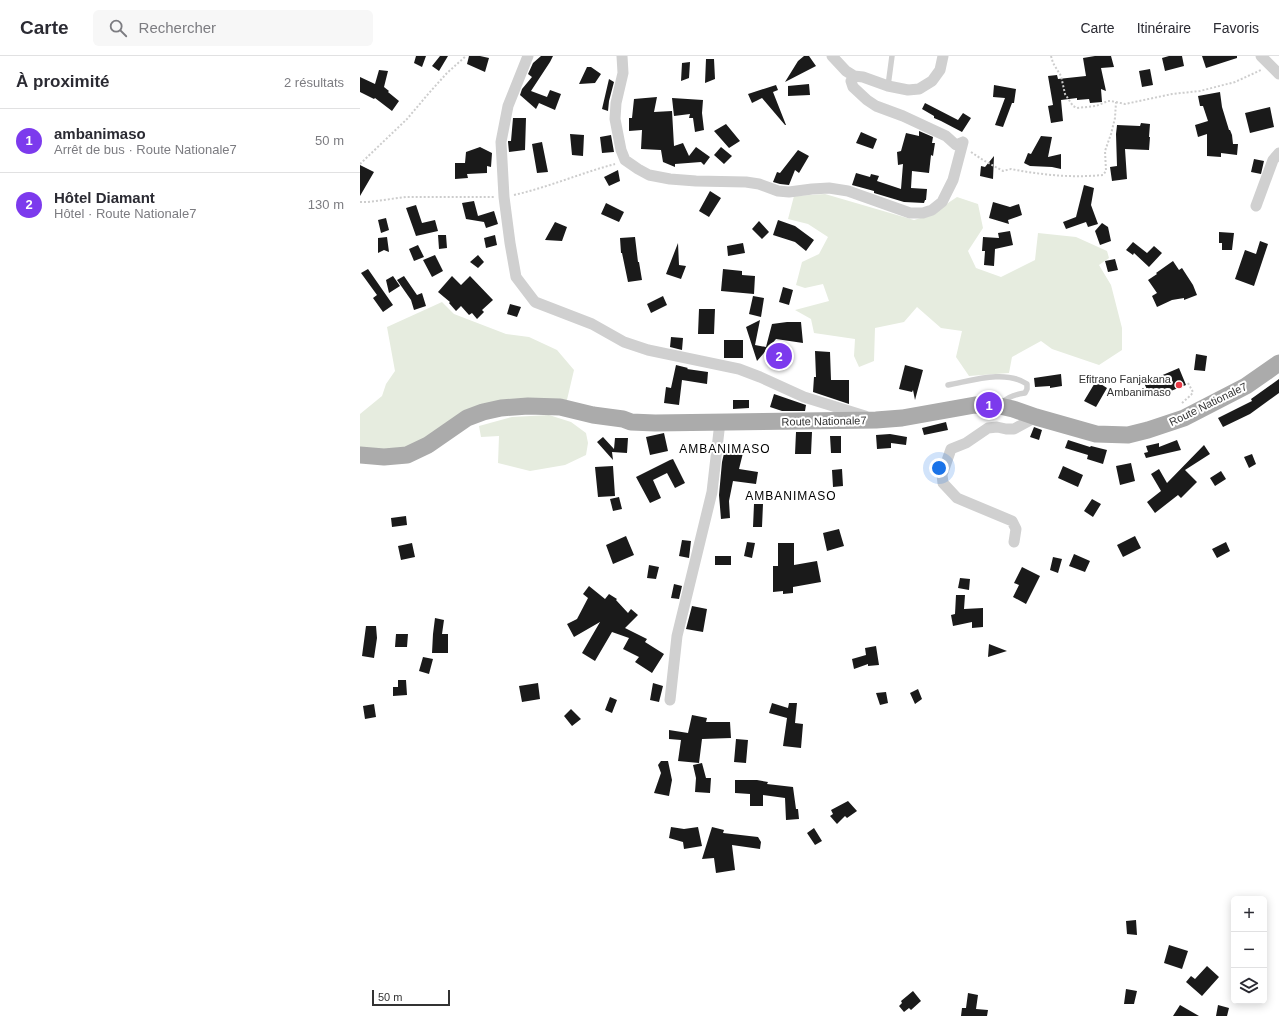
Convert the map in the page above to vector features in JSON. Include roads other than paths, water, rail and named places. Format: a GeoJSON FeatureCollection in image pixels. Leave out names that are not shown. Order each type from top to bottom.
{"type":"FeatureCollection","features":[{"type":"Feature","properties":{"kind":"main road","name":"Route Nationale7"},"geometry":{"type":"LineString","coordinates":[[360,455],[384,457],[407,455],[428,445],[467,418],[483,412],[501,408],[528,406],[560,407],[593,415],[623,419],[631,422],[720,422],[876,420],[902,418],[975,405],[1000,406],[1096,434],[1128,435],[1184,418],[1246,386],[1279,363]]}},
{"type":"Feature","properties":{"kind":"street"},"geometry":{"type":"LineString","coordinates":[[528,56],[508,106],[501,142],[504,197],[516,277],[535,302],[592,324],[624,342],[648,350],[739,369],[760,377],[804,398],[876,420]]}},
{"type":"Feature","properties":{"kind":"street"},"geometry":{"type":"LineString","coordinates":[[622,56],[623,73],[616,103],[615,119],[621,150],[625,160],[649,175],[670,179],[696,181],[746,182],[759,184],[778,191],[789,192],[829,188],[848,191],[910,213],[922,213],[932,210],[942,202],[953,180],[963,142],[956,145],[946,136],[903,116],[876,106],[853,87],[851,81],[854,76]]}},
{"type":"Feature","properties":{"kind":"street"},"geometry":{"type":"LineString","coordinates":[[832,56],[834,60],[846,71],[854,76],[863,77],[877,83],[908,90],[919,89],[932,81],[940,70],[943,56]]}},
{"type":"Feature","properties":{"kind":"street"},"geometry":{"type":"LineString","coordinates":[[1261,56],[1279,74]]}},
{"type":"Feature","properties":{"kind":"street"},"geometry":{"type":"LineString","coordinates":[[1256,206],[1273,160],[1279,153]]}},
{"type":"Feature","properties":{"kind":"street"},"geometry":{"type":"LineString","coordinates":[[1014,542],[1016,529],[1012,521],[957,498],[943,483],[942,475],[951,449],[966,443],[988,428],[997,427],[1006,430],[1014,429],[1036,417]]}},
{"type":"Feature","properties":{"kind":"street"},"geometry":{"type":"LineString","coordinates":[[670,700],[677,636],[712,492],[720,422]]}},
{"type":"Feature","properties":{"kind":"lane"},"geometry":{"type":"LineString","coordinates":[[888,86],[892,56]]}},
{"type":"Feature","properties":{"kind":"lane"},"geometry":{"type":"LineString","coordinates":[[948,385],[980,377],[1020,379],[1027,384],[1025,394],[1017,394],[1005,399],[1000,406]]}},
{"type":"Feature","properties":{"kind":"place","name":"Hôtel Diamant"},"geometry":{"type":"Point","coordinates":[779,356]}},
{"type":"Feature","properties":{"kind":"place","name":"Efitrano Fanjakana Ambanimaso"},"geometry":{"type":"Point","coordinates":[1179,385]}},
{"type":"Feature","properties":{"kind":"place","name":"ambanimaso"},"geometry":{"type":"Point","coordinates":[989,405]}},
{"type":"Feature","properties":{"kind":"district","name":"AMBANIMASO"},"geometry":{"type":"Point","coordinates":[725,449]}},
{"type":"Feature","properties":{"kind":"district","name":"AMBANIMASO"},"geometry":{"type":"Point","coordinates":[791,496]}}]}
